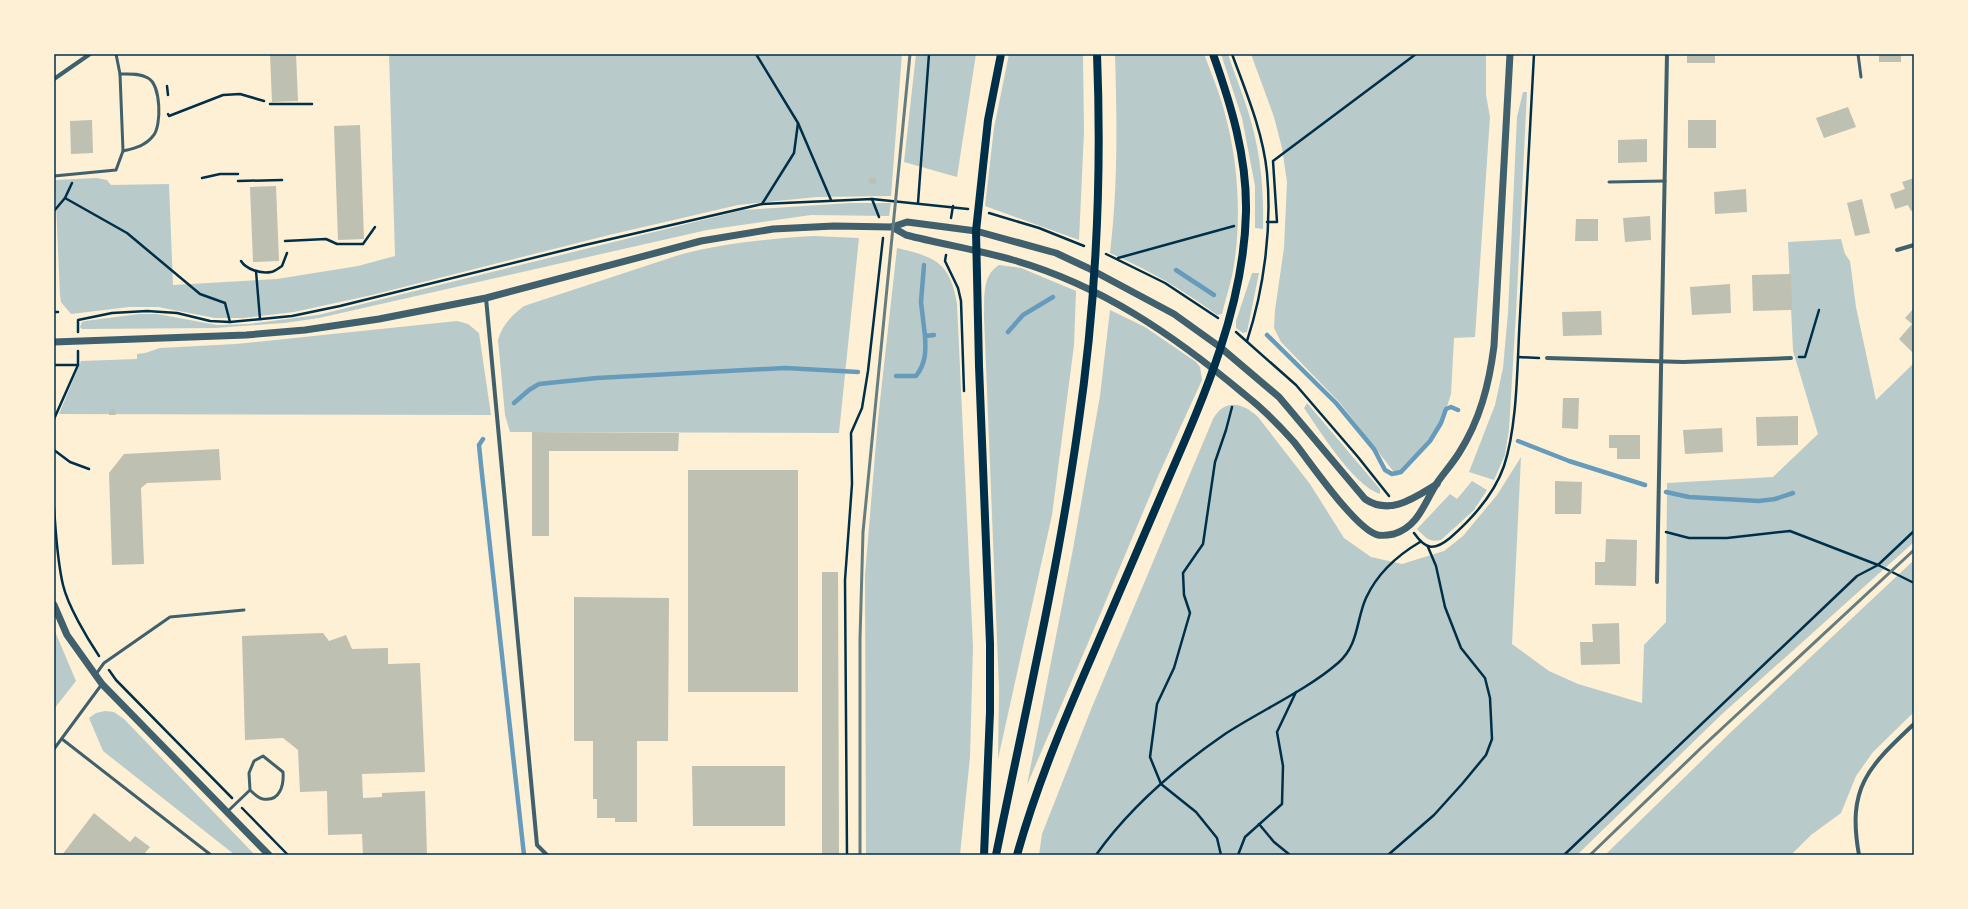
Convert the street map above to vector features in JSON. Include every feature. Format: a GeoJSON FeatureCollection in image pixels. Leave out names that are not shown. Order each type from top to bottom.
{"type":"FeatureCollection","features":[{"type":"Feature","properties":{"kind":"main road"},"geometry":{"type":"LineString","coordinates":[[984,855],[990,712],[990,644],[976,231],[988,120],[1002,54]]}},
{"type":"Feature","properties":{"kind":"main road"},"geometry":{"type":"LineString","coordinates":[[996,855],[1066,506],[1079,427],[1089,337],[1098,216],[1097,54]]}},
{"type":"Feature","properties":{"kind":"main road"},"geometry":{"type":"LineString","coordinates":[[1017,855],[1055,744],[1178,457],[1213,369],[1235,301],[1244,254],[1246,209],[1243,161],[1237,128],[1213,54]]}},
{"type":"Feature","properties":{"kind":"street"},"geometry":{"type":"LineString","coordinates":[[54,79],[90,54]]}},
{"type":"Feature","properties":{"kind":"street"},"geometry":{"type":"LineString","coordinates":[[892,227],[906,236],[1013,260],[1083,286],[1127,309],[1165,332],[1245,394],[1284,432],[1356,520],[1371,532],[1386,536],[1409,527],[1422,512],[1437,484],[1458,454],[1476,421],[1485,398],[1491,371],[1494,346],[1510,54]]}},
{"type":"Feature","properties":{"kind":"street"},"geometry":{"type":"LineString","coordinates":[[1657,582],[1667,54]]}},
{"type":"Feature","properties":{"kind":"street"},"geometry":{"type":"LineString","coordinates":[[54,342],[175,339],[305,330],[379,319],[486,298],[701,241],[737,234],[806,227],[892,227],[907,222],[976,231],[1056,253],[1088,268],[1174,314],[1220,347],[1279,397],[1365,499],[1378,506],[1394,505],[1411,499],[1437,484]]}},
{"type":"Feature","properties":{"kind":"street"},"geometry":{"type":"LineString","coordinates":[[1898,250],[1914,245]]}},
{"type":"Feature","properties":{"kind":"street"},"geometry":{"type":"LineString","coordinates":[[486,298],[537,845],[547,855]]}},
{"type":"Feature","properties":{"kind":"street"},"geometry":{"type":"LineString","coordinates":[[1547,358],[1684,362],[1791,358]]}},
{"type":"Feature","properties":{"kind":"street"},"geometry":{"type":"LineString","coordinates":[[54,605],[67,635],[102,684],[269,855]]}},
{"type":"Feature","properties":{"kind":"street"},"geometry":{"type":"LineString","coordinates":[[1860,855],[1855,815],[1863,782],[1882,755],[1914,724]]}},
{"type":"Feature","properties":{"kind":"lane"},"geometry":{"type":"LineString","coordinates":[[54,176],[116,170],[123,151],[120,74],[116,54]]}},
{"type":"Feature","properties":{"kind":"lane"},"geometry":{"type":"LineString","coordinates":[[1858,54],[1861,77]]}},
{"type":"Feature","properties":{"kind":"lane"},"geometry":{"type":"LineString","coordinates":[[120,74],[138,74],[147,77],[152,81],[157,93],[158,125],[156,132],[140,147],[123,151]]}},
{"type":"Feature","properties":{"kind":"lane"},"geometry":{"type":"LineString","coordinates":[[1609,182],[1665,181]]}},
{"type":"Feature","properties":{"kind":"lane"},"geometry":{"type":"LineString","coordinates":[[95,675],[104,663],[170,617],[244,610]]}},
{"type":"Feature","properties":{"kind":"lane"},"geometry":{"type":"LineString","coordinates":[[54,749],[102,684]]}},
{"type":"Feature","properties":{"kind":"lane"},"geometry":{"type":"LineString","coordinates":[[62,739],[211,855]]}},
{"type":"Feature","properties":{"kind":"lane"},"geometry":{"type":"LineString","coordinates":[[263,756],[283,772],[284,780],[281,792],[274,798],[262,799],[250,790],[249,773],[254,761],[263,756]]}},
{"type":"Feature","properties":{"kind":"lane"},"geometry":{"type":"LineString","coordinates":[[227,812],[250,790]]}},
{"type":"Feature","properties":{"kind":"path"},"geometry":{"type":"LineString","coordinates":[[756,54],[798,123],[831,200]]}},
{"type":"Feature","properties":{"kind":"path"},"geometry":{"type":"LineString","coordinates":[[918,203],[929,54]]}},
{"type":"Feature","properties":{"kind":"path"},"geometry":{"type":"LineString","coordinates":[[1267,222],[1276,222],[1274,161],[1416,54]]}},
{"type":"Feature","properties":{"kind":"path"},"geometry":{"type":"LineString","coordinates":[[1096,855],[1129,814],[1179,768],[1226,734],[1339,663],[1349,650],[1355,637],[1366,599],[1375,582],[1390,565],[1403,552],[1420,542],[1428,547],[1434,548],[1442,545],[1467,523],[1481,508],[1503,467],[1512,423],[1518,357],[1534,54]]}},
{"type":"Feature","properties":{"kind":"path"},"geometry":{"type":"LineString","coordinates":[[167,86],[168,101]]}},
{"type":"Feature","properties":{"kind":"path"},"geometry":{"type":"LineString","coordinates":[[168,108],[169,116],[223,95],[240,94],[264,100]]}},
{"type":"Feature","properties":{"kind":"path"},"geometry":{"type":"LineString","coordinates":[[270,104],[312,104]]}},
{"type":"Feature","properties":{"kind":"path"},"geometry":{"type":"LineString","coordinates":[[762,204],[794,153],[798,123]]}},
{"type":"Feature","properties":{"kind":"path"},"geometry":{"type":"LineString","coordinates":[[54,212],[65,198],[76,174]]}},
{"type":"Feature","properties":{"kind":"path"},"geometry":{"type":"LineString","coordinates":[[202,178],[220,174],[238,174]]}},
{"type":"Feature","properties":{"kind":"path"},"geometry":{"type":"LineString","coordinates":[[238,181],[282,180]]}},
{"type":"Feature","properties":{"kind":"path"},"geometry":{"type":"LineString","coordinates":[[65,198],[127,233],[200,294],[225,303],[230,322]]}},
{"type":"Feature","properties":{"kind":"path"},"geometry":{"type":"LineString","coordinates":[[847,855],[845,580],[852,484],[851,433],[862,408],[868,371],[879,268],[883,247],[884,227],[872,199]]}},
{"type":"Feature","properties":{"kind":"path"},"geometry":{"type":"LineString","coordinates":[[1117,259],[1237,226]]}},
{"type":"Feature","properties":{"kind":"path"},"geometry":{"type":"LineString","coordinates":[[285,241],[326,239],[336,244],[363,244],[374,227]]}},
{"type":"Feature","properties":{"kind":"path"},"geometry":{"type":"LineString","coordinates":[[241,261],[244,266],[256,271],[271,272],[282,266],[287,253]]}},
{"type":"Feature","properties":{"kind":"path"},"geometry":{"type":"LineString","coordinates":[[945,261],[958,288],[961,300],[964,391]]}},
{"type":"Feature","properties":{"kind":"path"},"geometry":{"type":"LineString","coordinates":[[256,271],[260,320]]}},
{"type":"Feature","properties":{"kind":"path"},"geometry":{"type":"LineString","coordinates":[[1791,358],[1805,357],[1819,310]]}},
{"type":"Feature","properties":{"kind":"path"},"geometry":{"type":"LineString","coordinates":[[1247,341],[1296,385],[1386,492]]}},
{"type":"Feature","properties":{"kind":"path"},"geometry":{"type":"LineString","coordinates":[[1518,357],[1526,358]]}},
{"type":"Feature","properties":{"kind":"path"},"geometry":{"type":"LineString","coordinates":[[54,366],[78,365],[54,419]]}},
{"type":"Feature","properties":{"kind":"path"},"geometry":{"type":"LineString","coordinates":[[1221,855],[1217,838],[1196,812],[1161,784],[1150,757],[1157,704],[1174,668],[1190,613],[1184,595],[1183,573],[1203,544],[1214,462],[1226,430],[1232,407]]}},
{"type":"Feature","properties":{"kind":"path"},"geometry":{"type":"LineString","coordinates":[[54,450],[70,462],[89,469]]}},
{"type":"Feature","properties":{"kind":"path"},"geometry":{"type":"LineString","coordinates":[[54,508],[57,553],[64,587],[90,642],[104,663],[116,680],[288,855]]}},
{"type":"Feature","properties":{"kind":"path"},"geometry":{"type":"LineString","coordinates":[[1658,529],[1689,538],[1727,538],[1790,531],[1878,565],[1914,582]]}},
{"type":"Feature","properties":{"kind":"path"},"geometry":{"type":"LineString","coordinates":[[1564,855],[1857,576],[1878,565],[1914,531]]}},
{"type":"Feature","properties":{"kind":"path"},"geometry":{"type":"LineString","coordinates":[[1388,855],[1434,815],[1462,784],[1486,755],[1492,739],[1490,698],[1485,678],[1461,648],[1445,607],[1436,566],[1428,547]]}},
{"type":"Feature","properties":{"kind":"path"},"geometry":{"type":"LineString","coordinates":[[1238,855],[1245,838],[1282,804],[1283,766],[1278,732],[1296,691]]}},
{"type":"Feature","properties":{"kind":"path"},"geometry":{"type":"LineString","coordinates":[[1259,824],[1274,842],[1290,855]]}},
{"type":"Feature","properties":{"kind":"shaded area"},"geometry":{"type":"Polygon","coordinates":[[[389,54],[902,54],[891,196],[817,197],[738,205],[609,235],[372,295],[294,312],[244,318],[215,318],[158,307],[129,307],[71,314],[61,302],[55,180],[97,178],[107,180],[111,185],[169,184],[173,285],[277,279],[358,266],[395,256],[389,54]]]}},
{"type":"Feature","properties":{"kind":"shaded area"},"geometry":{"type":"Polygon","coordinates":[[[916,54],[976,54],[957,177],[904,162],[916,54]]]}},
{"type":"Feature","properties":{"kind":"shaded area"},"geometry":{"type":"Polygon","coordinates":[[[1009,54],[1083,54],[1084,132],[1079,240],[985,206],[994,128],[1009,54]]]}},
{"type":"Feature","properties":{"kind":"shaded area"},"geometry":{"type":"Polygon","coordinates":[[[1115,54],[1204,54],[1224,110],[1234,156],[1238,197],[1235,257],[1232,276],[1222,314],[1217,315],[1165,281],[1110,253],[1116,178],[1115,54]]]}},
{"type":"Feature","properties":{"kind":"shaded area"},"geometry":{"type":"Polygon","coordinates":[[[1221,54],[1228,54],[1251,121],[1261,175],[1263,229],[1255,228],[1255,186],[1242,118],[1221,54]]]}},
{"type":"Feature","properties":{"kind":"shaded area"},"geometry":{"type":"Polygon","coordinates":[[[1251,54],[1486,54],[1486,95],[1490,117],[1475,337],[1454,338],[1451,394],[1441,425],[1397,476],[1340,403],[1281,342],[1274,328],[1275,310],[1284,248],[1287,182],[1282,148],[1274,117],[1251,54]]]}},
{"type":"Feature","properties":{"kind":"shaded area"},"geometry":{"type":"Polygon","coordinates":[[[1523,92],[1527,92],[1509,429],[1505,455],[1494,480],[1469,472],[1495,405],[1503,368],[1508,313],[1517,117],[1523,92]]]}},
{"type":"Feature","properties":{"kind":"shaded area"},"geometry":{"type":"Polygon","coordinates":[[[850,203],[891,203],[889,216],[811,215],[707,230],[319,318],[284,323],[216,328],[82,329],[80,327],[82,322],[85,321],[139,314],[157,314],[217,325],[249,324],[318,315],[743,210],[850,203]]]}},
{"type":"Feature","properties":{"kind":"shaded area"},"geometry":{"type":"Polygon","coordinates":[[[813,236],[859,238],[839,433],[510,432],[505,415],[498,340],[508,321],[524,306],[679,255],[712,247],[745,242],[813,236]]]}},
{"type":"Feature","properties":{"kind":"shaded area"},"geometry":{"type":"Polygon","coordinates":[[[1841,239],[1845,254],[1850,261],[1856,307],[1876,400],[1914,363],[1914,542],[1721,715],[1577,855],[1039,855],[1042,834],[1092,707],[1213,419],[1218,412],[1229,405],[1246,408],[1258,417],[1310,484],[1344,538],[1371,557],[1402,564],[1444,551],[1463,536],[1497,495],[1521,457],[1512,644],[1549,671],[1578,684],[1642,703],[1644,645],[1666,622],[1667,483],[1773,477],[1818,434],[1793,351],[1788,242],[1841,239]]]}},
{"type":"Feature","properties":{"kind":"shaded area"},"geometry":{"type":"Polygon","coordinates":[[[897,248],[921,255],[939,264],[945,270],[950,279],[957,304],[973,646],[970,757],[960,855],[866,855],[865,575],[878,419],[897,248]]]}},
{"type":"Feature","properties":{"kind":"shaded area"},"geometry":{"type":"Polygon","coordinates":[[[999,265],[1021,268],[1076,291],[1074,345],[1052,515],[998,759],[999,689],[984,296],[989,275],[999,265]]]}},
{"type":"Feature","properties":{"kind":"shaded area"},"geometry":{"type":"Polygon","coordinates":[[[1252,273],[1259,273],[1247,332],[1243,333],[1236,328],[1236,321],[1252,273]]]}},
{"type":"Feature","properties":{"kind":"shaded area"},"geometry":{"type":"Polygon","coordinates":[[[1110,310],[1145,327],[1196,362],[1200,367],[1202,380],[1159,474],[1027,785],[1073,549],[1100,396],[1110,310]]]}},
{"type":"Feature","properties":{"kind":"shaded area"},"geometry":{"type":"Polygon","coordinates":[[[457,321],[468,324],[479,333],[491,415],[59,414],[81,361],[137,359],[137,354],[160,348],[236,344],[457,321]]]}},
{"type":"Feature","properties":{"kind":"shaded area"},"geometry":{"type":"Polygon","coordinates":[[[1307,403],[1380,489],[1380,494],[1370,489],[1348,469],[1304,408],[1307,403]]]}},
{"type":"Feature","properties":{"kind":"shaded area"},"geometry":{"type":"Polygon","coordinates":[[[1472,481],[1487,490],[1474,510],[1441,540],[1433,541],[1425,537],[1417,529],[1450,494],[1457,499],[1472,481]]]}},
{"type":"Feature","properties":{"kind":"shaded area"},"geometry":{"type":"Polygon","coordinates":[[[1914,560],[1914,712],[1873,752],[1856,776],[1841,813],[1811,835],[1791,855],[1605,855],[1731,732],[1914,560]]]}},
{"type":"Feature","properties":{"kind":"shaded area"},"geometry":{"type":"Polygon","coordinates":[[[54,629],[76,681],[54,709],[54,629]]]}},
{"type":"Feature","properties":{"kind":"shaded area"},"geometry":{"type":"Polygon","coordinates":[[[105,711],[114,712],[124,719],[255,855],[235,855],[103,751],[89,718],[96,713],[105,711]]]}},
{"type":"Feature","properties":{"kind":"building"},"geometry":{"type":"Polygon","coordinates":[[[270,54],[296,54],[298,101],[272,102],[270,54]]]}},
{"type":"Feature","properties":{"kind":"building"},"geometry":{"type":"Polygon","coordinates":[[[1687,54],[1715,54],[1715,63],[1687,63],[1687,54]]]}},
{"type":"Feature","properties":{"kind":"building"},"geometry":{"type":"Polygon","coordinates":[[[1879,54],[1901,54],[1901,62],[1879,62],[1879,54]]]}},
{"type":"Feature","properties":{"kind":"building"},"geometry":{"type":"Polygon","coordinates":[[[1848,107],[1856,127],[1824,138],[1816,118],[1848,107]]]}},
{"type":"Feature","properties":{"kind":"building"},"geometry":{"type":"Polygon","coordinates":[[[92,120],[93,153],[71,154],[70,121],[92,120]]]}},
{"type":"Feature","properties":{"kind":"building"},"geometry":{"type":"Polygon","coordinates":[[[1688,120],[1716,120],[1716,148],[1688,148],[1688,120]]]}},
{"type":"Feature","properties":{"kind":"building"},"geometry":{"type":"Polygon","coordinates":[[[360,125],[364,239],[338,240],[334,126],[360,125]]]}},
{"type":"Feature","properties":{"kind":"building"},"geometry":{"type":"Polygon","coordinates":[[[1647,139],[1647,162],[1618,163],[1618,140],[1647,139]]]}},
{"type":"Feature","properties":{"kind":"building"},"geometry":{"type":"Polygon","coordinates":[[[869,178],[876,178],[876,184],[869,184],[869,178]]]}},
{"type":"Feature","properties":{"kind":"building"},"geometry":{"type":"Polygon","coordinates":[[[1914,178],[1914,210],[1911,211],[1908,205],[1895,209],[1890,194],[1905,189],[1902,182],[1914,178]]]}},
{"type":"Feature","properties":{"kind":"building"},"geometry":{"type":"Polygon","coordinates":[[[276,186],[279,261],[253,262],[250,187],[276,186]]]}},
{"type":"Feature","properties":{"kind":"building"},"geometry":{"type":"Polygon","coordinates":[[[1746,189],[1747,212],[1715,214],[1714,192],[1746,189]]]}},
{"type":"Feature","properties":{"kind":"building"},"geometry":{"type":"Polygon","coordinates":[[[1862,199],[1870,233],[1855,236],[1847,203],[1862,199]]]}},
{"type":"Feature","properties":{"kind":"building"},"geometry":{"type":"Polygon","coordinates":[[[1650,216],[1651,240],[1625,242],[1623,218],[1650,216]]]}},
{"type":"Feature","properties":{"kind":"building"},"geometry":{"type":"Polygon","coordinates":[[[1576,219],[1598,219],[1598,241],[1575,241],[1576,219]]]}},
{"type":"Feature","properties":{"kind":"building"},"geometry":{"type":"Polygon","coordinates":[[[1791,274],[1792,310],[1753,311],[1752,275],[1791,274]]]}},
{"type":"Feature","properties":{"kind":"building"},"geometry":{"type":"Polygon","coordinates":[[[1730,284],[1731,313],[1692,315],[1690,287],[1730,284]]]}},
{"type":"Feature","properties":{"kind":"building"},"geometry":{"type":"Polygon","coordinates":[[[1914,308],[1914,354],[1899,339],[1912,324],[1905,318],[1914,308]]]}},
{"type":"Feature","properties":{"kind":"building"},"geometry":{"type":"Polygon","coordinates":[[[1601,311],[1602,335],[1563,336],[1562,312],[1601,311]]]}},
{"type":"Feature","properties":{"kind":"building"},"geometry":{"type":"Polygon","coordinates":[[[1563,398],[1579,398],[1578,429],[1562,428],[1563,398]]]}},
{"type":"Feature","properties":{"kind":"building"},"geometry":{"type":"Polygon","coordinates":[[[115,409],[116,415],[109,415],[109,410],[115,409]]]}},
{"type":"Feature","properties":{"kind":"building"},"geometry":{"type":"Polygon","coordinates":[[[1798,416],[1798,445],[1757,446],[1756,417],[1798,416]]]}},
{"type":"Feature","properties":{"kind":"building"},"geometry":{"type":"Polygon","coordinates":[[[1722,428],[1723,452],[1685,454],[1683,430],[1722,428]]]}},
{"type":"Feature","properties":{"kind":"building"},"geometry":{"type":"Polygon","coordinates":[[[532,432],[679,433],[678,451],[549,451],[549,536],[532,536],[532,432]]]}},
{"type":"Feature","properties":{"kind":"building"},"geometry":{"type":"Polygon","coordinates":[[[1609,435],[1640,435],[1640,459],[1617,459],[1617,448],[1609,448],[1609,435]]]}},
{"type":"Feature","properties":{"kind":"building"},"geometry":{"type":"Polygon","coordinates":[[[219,449],[221,480],[147,483],[141,488],[144,564],[112,565],[109,473],[124,454],[219,449]]]}},
{"type":"Feature","properties":{"kind":"building"},"geometry":{"type":"Polygon","coordinates":[[[688,470],[798,470],[798,692],[688,692],[688,470]]]}},
{"type":"Feature","properties":{"kind":"building"},"geometry":{"type":"Polygon","coordinates":[[[1555,481],[1582,482],[1581,514],[1555,514],[1555,481]]]}},
{"type":"Feature","properties":{"kind":"building"},"geometry":{"type":"Polygon","coordinates":[[[1606,539],[1637,540],[1636,586],[1595,585],[1595,562],[1605,562],[1606,539]]]}},
{"type":"Feature","properties":{"kind":"building"},"geometry":{"type":"Polygon","coordinates":[[[822,572],[838,572],[839,855],[822,855],[822,572]]]}},
{"type":"Feature","properties":{"kind":"building"},"geometry":{"type":"Polygon","coordinates":[[[574,597],[669,598],[668,741],[637,741],[637,822],[615,822],[615,818],[597,818],[597,799],[593,799],[593,741],[574,741],[574,597]]]}},
{"type":"Feature","properties":{"kind":"building"},"geometry":{"type":"Polygon","coordinates":[[[1619,623],[1620,664],[1581,665],[1580,642],[1593,642],[1592,624],[1619,623]]]}},
{"type":"Feature","properties":{"kind":"building"},"geometry":{"type":"Polygon","coordinates":[[[323,633],[329,641],[346,635],[352,649],[388,648],[388,664],[420,663],[425,772],[362,774],[363,798],[382,797],[382,793],[425,791],[427,855],[363,855],[362,834],[328,835],[327,791],[300,792],[298,750],[283,738],[245,740],[242,636],[323,633]]]}},
{"type":"Feature","properties":{"kind":"building"},"geometry":{"type":"Polygon","coordinates":[[[692,766],[785,766],[785,826],[693,826],[692,766]]]}},
{"type":"Feature","properties":{"kind":"building"},"geometry":{"type":"Polygon","coordinates":[[[94,813],[130,842],[135,836],[150,847],[145,853],[148,855],[62,855],[94,813]]]}},
{"type":"Feature","properties":{"kind":"waterway"},"geometry":{"type":"LineString","coordinates":[[924,265],[921,302],[925,336]]}},
{"type":"Feature","properties":{"kind":"waterway"},"geometry":{"type":"LineString","coordinates":[[1176,270],[1214,295]]}},
{"type":"Feature","properties":{"kind":"waterway"},"geometry":{"type":"LineString","coordinates":[[1008,332],[1023,315],[1053,297]]}},
{"type":"Feature","properties":{"kind":"waterway"},"geometry":{"type":"LineString","coordinates":[[896,376],[916,376],[924,362],[925,336],[934,335]]}},
{"type":"Feature","properties":{"kind":"waterway"},"geometry":{"type":"LineString","coordinates":[[1267,335],[1336,403],[1374,449],[1385,470],[1392,474],[1401,472],[1430,441],[1441,423],[1446,409],[1451,407],[1458,410]]}},
{"type":"Feature","properties":{"kind":"waterway"},"geometry":{"type":"LineString","coordinates":[[514,403],[529,390],[539,384],[597,378],[785,368],[858,372]]}},
{"type":"Feature","properties":{"kind":"waterway"},"geometry":{"type":"LineString","coordinates":[[483,439],[479,445],[524,855]]}},
{"type":"Feature","properties":{"kind":"waterway"},"geometry":{"type":"LineString","coordinates":[[1518,441],[1569,461],[1645,485]]}},
{"type":"Feature","properties":{"kind":"waterway"},"geometry":{"type":"LineString","coordinates":[[1666,492],[1689,497],[1759,501],[1775,499],[1793,493]]}},
{"type":"Feature","properties":{"kind":"railway"},"geometry":{"type":"LineString","coordinates":[[860,855],[860,639],[863,532],[910,54]]}},
{"type":"Feature","properties":{"kind":"railway"},"geometry":{"type":"LineString","coordinates":[[1590,855],[1702,747],[1914,550]]}}]}
